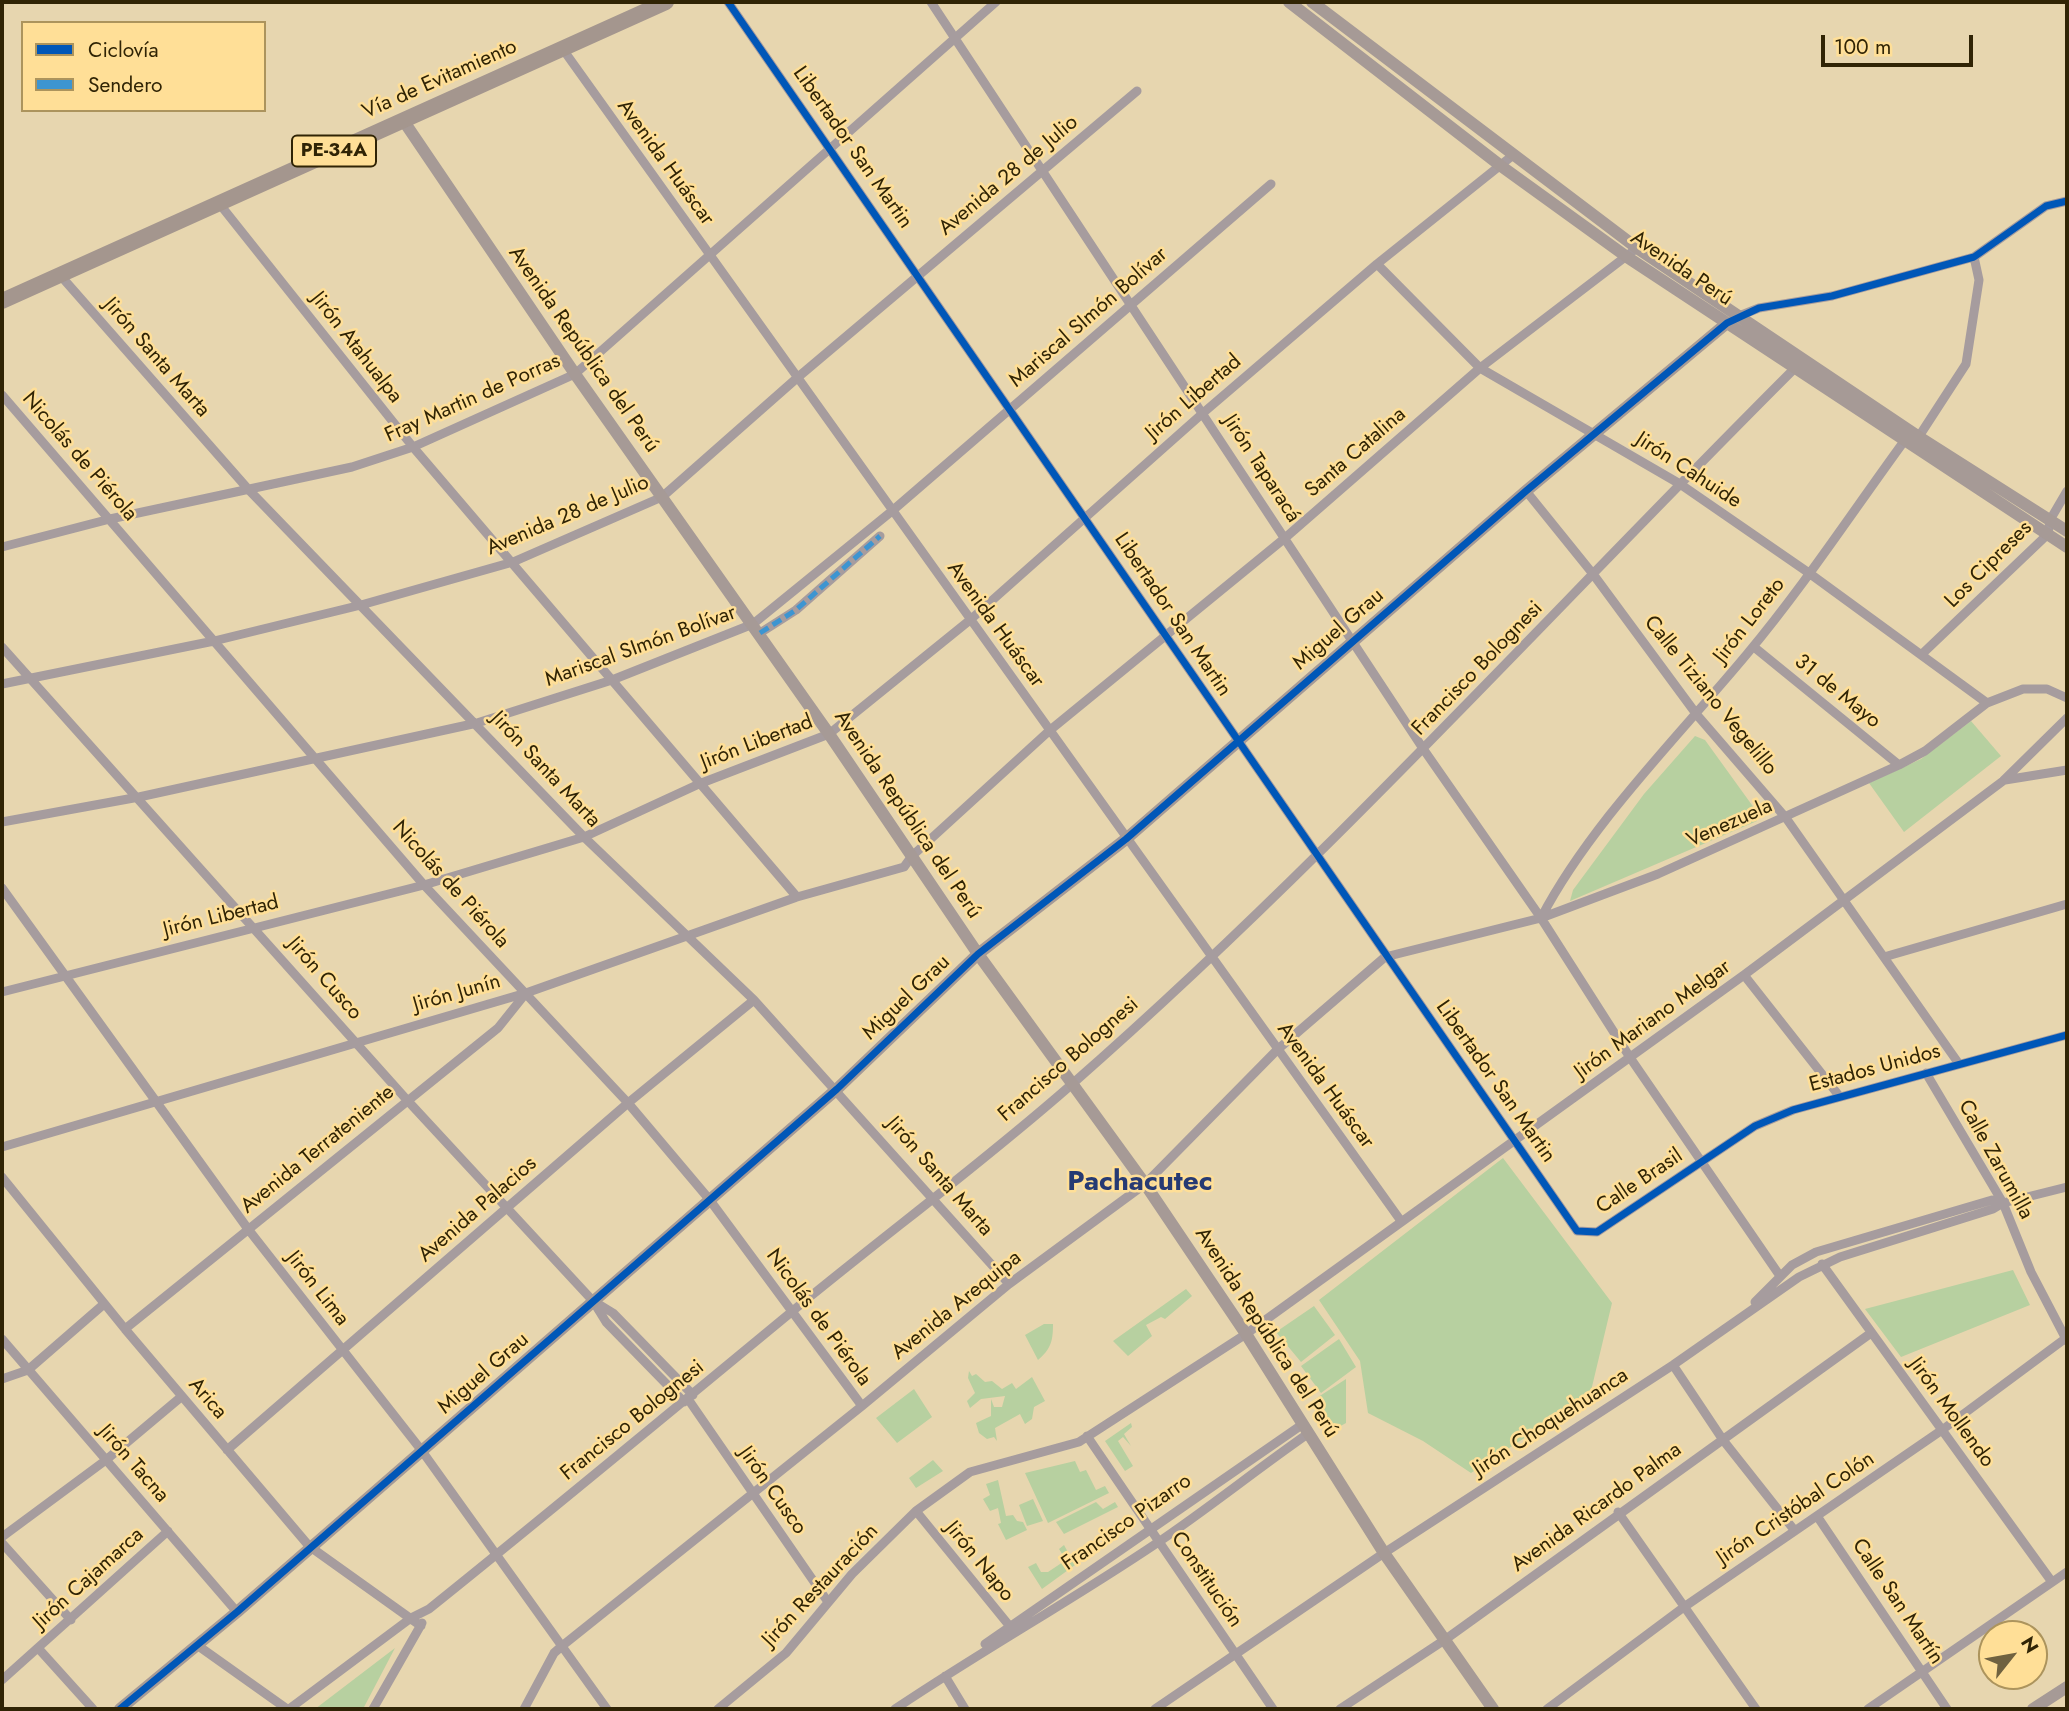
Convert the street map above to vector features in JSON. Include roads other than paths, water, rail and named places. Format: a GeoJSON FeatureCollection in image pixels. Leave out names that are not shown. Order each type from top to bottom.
{"type":"FeatureCollection","features":[{"type":"Feature","properties":{"kind":"highway","name":"Vía de Evitamiento"},"geometry":{"type":"LineString","coordinates":[[2,301],[666,2]]}},
{"type":"Feature","properties":{"kind":"street","name":"Libertador San Martin"},"geometry":{"type":"LineString","coordinates":[[728,2],[1385,957],[1516,1139],[1577,1231],[1597,1232]]}},
{"type":"Feature","properties":{"kind":"street","name":"Jirón Taparacá"},"geometry":{"type":"LineString","coordinates":[[931,2],[1424,750],[1541,918]]}},
{"type":"Feature","properties":{"kind":"street","name":"Fray Martin de Porras"},"geometry":{"type":"LineString","coordinates":[[2,547],[110,519],[352,467],[413,447],[575,374],[708,253],[996,2]]}},
{"type":"Feature","properties":{"kind":"street","name":"Avenida Perú"},"geometry":{"type":"LineString","coordinates":[[1289,2],[1501,166],[1632,253],[1739,315],[1800,363],[2067,547]]}},
{"type":"Feature","properties":{"kind":"street","name":"Avenida Perú"},"geometry":{"type":"LineString","coordinates":[[1312,2],[1512,156],[1632,253],[1727,323],[1800,363]]}},
{"type":"Feature","properties":{"kind":"street","name":"Avenida Huáscar"},"geometry":{"type":"LineString","coordinates":[[562,48],[1401,1221]]}},
{"type":"Feature","properties":{"kind":"street","name":"Avenida 28 de Julio"},"geometry":{"type":"LineString","coordinates":[[2,684],[214,641],[361,605],[513,562],[662,497],[797,378],[1137,91]]}},
{"type":"Feature","properties":{"kind":"street","name":"Avenida República del Perú"},"geometry":{"type":"LineString","coordinates":[[403,120],[575,374],[757,628],[978,954],[1071,1086],[1145,1184],[1306,1428],[1384,1553],[1493,1709]]}},
{"type":"Feature","properties":{"kind":"street","name":"Jirón Libertad"},"geometry":{"type":"LineString","coordinates":[[2,992],[424,885],[584,837],[699,784],[830,734],[970,620],[1086,520],[1203,413],[1377,264],[1512,156]]}},
{"type":"Feature","properties":{"kind":"street","name":"Mariscal SImón Bolívar"},"geometry":{"type":"LineString","coordinates":[[2,822],[139,797],[477,723],[612,680],[757,628],[1271,184]]}},
{"type":"Feature","properties":{"kind":"street"},"geometry":{"type":"LineString","coordinates":[[1727,323],[1739,315],[1832,296],[1974,257],[2046,206],[2067,201]]}},
{"type":"Feature","properties":{"kind":"street","name":"Jirón Atahualpa"},"geometry":{"type":"LineString","coordinates":[[218,202],[413,447],[797,897]]}},
{"type":"Feature","properties":{"kind":"street","name":"Santa Catalina"},"geometry":{"type":"LineString","coordinates":[[912,856],[1049,731],[1285,538],[1480,368],[1632,253]]}},
{"type":"Feature","properties":{"kind":"street","name":"Jirón Loreto"},"geometry":{"type":"LineString","coordinates":[[1541,918],[1555,892],[1642,775],[1754,647],[1912,441],[1966,364],[1979,280],[1974,257]]}},
{"type":"Feature","properties":{"kind":"street","name":"Jirón Cahuide"},"geometry":{"type":"LineString","coordinates":[[1377,264],[1480,368],[1680,484],[1809,573],[1987,703]]}},
{"type":"Feature","properties":{"kind":"street","name":"Jirón Santa Marta"},"geometry":{"type":"LineString","coordinates":[[60,275],[248,489],[477,723],[584,837],[754,1000],[837,1088],[1009,1284]]}},
{"type":"Feature","properties":{"kind":"street","name":"Miguel Grau"},"geometry":{"type":"LineString","coordinates":[[120,1709],[237,1612],[309,1546],[422,1451],[837,1088],[978,954],[1126,839],[1526,491],[1727,323]]}},
{"type":"Feature","properties":{"kind":"street","name":"Francisco Bolognesi"},"geometry":{"type":"LineString","coordinates":[[288,1709],[411,1618],[429,1609],[792,1312],[936,1199],[1071,1086],[1211,957],[1424,750],[1800,363]]}},
{"type":"Feature","properties":{"kind":"street","name":"Nicolás de Piérola"},"geometry":{"type":"LineString","coordinates":[[2,395],[424,885],[628,1103],[709,1199],[862,1406]]}},
{"type":"Feature","properties":{"kind":"street","name":"Avenida Perú"},"geometry":{"type":"LineString","coordinates":[[1912,441],[2067,531]]}},
{"type":"Feature","properties":{"kind":"street","name":"Calle Tiziano Vegelillo"},"geometry":{"type":"LineString","coordinates":[[1526,491],[1593,574],[1697,715],[1786,818],[1959,1064]]}},
{"type":"Feature","properties":{"kind":"street","name":"Los Cipreses"},"geometry":{"type":"LineString","coordinates":[[1922,655],[2048,534],[2050,520],[2067,491]]}},
{"type":"Feature","properties":{"kind":"street"},"geometry":{"type":"LineString","coordinates":[[757,628],[796,610],[880,536]]}},
{"type":"Feature","properties":{"kind":"street","name":"Jirón Cusco"},"geometry":{"type":"LineString","coordinates":[[2,647],[507,1210],[593,1301],[613,1313],[688,1399],[828,1602]]}},
{"type":"Feature","properties":{"kind":"street","name":"31 de Mayo"},"geometry":{"type":"LineString","coordinates":[[1754,647],[1899,765]]}},
{"type":"Feature","properties":{"kind":"street","name":"Venezuela"},"geometry":{"type":"LineString","coordinates":[[1385,957],[1541,918],[1658,874],[1899,765],[1925,751],[1987,703],[2022,689],[2047,689],[2067,698]]}},
{"type":"Feature","properties":{"kind":"street","name":"Jirón Mariano Melgar"},"geometry":{"type":"LineString","coordinates":[[1245,1334],[1631,1059],[2003,781],[2067,718]]}},
{"type":"Feature","properties":{"kind":"street"},"geometry":{"type":"LineString","coordinates":[[2003,781],[2067,770]]}},
{"type":"Feature","properties":{"kind":"street","name":"Jirón Junín"},"geometry":{"type":"LineString","coordinates":[[2,1147],[355,1041],[526,993],[797,897],[904,867],[912,856]]}},
{"type":"Feature","properties":{"kind":"street","name":"Jirón Lima"},"geometry":{"type":"LineString","coordinates":[[2,888],[247,1229],[422,1451],[498,1553],[607,1709]]}},
{"type":"Feature","properties":{"kind":"street"},"geometry":{"type":"LineString","coordinates":[[1884,957],[2067,904]]}},
{"type":"Feature","properties":{"kind":"street"},"geometry":{"type":"LineString","coordinates":[[1541,918],[1631,1059],[1780,1276]]}},
{"type":"Feature","properties":{"kind":"street","name":"Avenida Arequipa"},"geometry":{"type":"LineString","coordinates":[[524,1709],[554,1654],[562,1646],[751,1492],[862,1406],[1009,1284],[1145,1184],[1277,1050],[1385,957]]}},
{"type":"Feature","properties":{"kind":"street"},"geometry":{"type":"LineString","coordinates":[[1744,975],[1840,1097]]}},
{"type":"Feature","properties":{"kind":"street","name":"Avenida Terrateniente"},"geometry":{"type":"LineString","coordinates":[[125,1329],[505,1022],[526,993]]}},
{"type":"Feature","properties":{"kind":"street","name":"Avenida Palacios"},"geometry":{"type":"LineString","coordinates":[[227,1450],[628,1103],[754,1000]]}},
{"type":"Feature","properties":{"kind":"street","name":"Estados Unidos"},"geometry":{"type":"LineString","coordinates":[[1702,1162],[1755,1126],[1793,1110],[2067,1035]]}},
{"type":"Feature","properties":{"kind":"street","name":"Calle Zarumilla"},"geometry":{"type":"LineString","coordinates":[[1926,1073],[2003,1203],[2031,1272],[2066,1340]]}},
{"type":"Feature","properties":{"kind":"street","name":"Calle Brasil"},"geometry":{"type":"LineString","coordinates":[[1597,1232],[1702,1162]]}},
{"type":"Feature","properties":{"kind":"street","name":"Arica"},"geometry":{"type":"LineString","coordinates":[[2,1177],[104,1304],[309,1546],[421,1626]]}},
{"type":"Feature","properties":{"kind":"street","name":"Jirón Choquehuanca"},"geometry":{"type":"LineString","coordinates":[[1155,1709],[1384,1553],[1822,1264],[1993,1209],[2003,1203],[2067,1187]]}},
{"type":"Feature","properties":{"kind":"street","name":"Jirón Choquehuanca"},"geometry":{"type":"LineString","coordinates":[[1735,1320],[1792,1265],[1835,1245],[1992,1199],[2003,1203]]}},
{"type":"Feature","properties":{"kind":"street","name":"Jirón Mollendo"},"geometry":{"type":"LineString","coordinates":[[1822,1264],[2052,1582]]}},
{"type":"Feature","properties":{"kind":"street"},"geometry":{"type":"LineString","coordinates":[[2,1379],[28,1370],[104,1304]]}},
{"type":"Feature","properties":{"kind":"street","name":"Avenida Ricardo Palma"},"geometry":{"type":"LineString","coordinates":[[1340,1709],[1446,1639],[1618,1512],[1871,1333]]}},
{"type":"Feature","properties":{"kind":"street","name":"Jirón Restauración"},"geometry":{"type":"LineString","coordinates":[[719,1709],[786,1653],[852,1574],[916,1511],[971,1472],[1079,1442],[1245,1334]]}},
{"type":"Feature","properties":{"kind":"street","name":"Jirón Tacna"},"geometry":{"type":"LineString","coordinates":[[2,1339],[237,1612]]}},
{"type":"Feature","properties":{"kind":"street","name":"Jirón Cristóbal Colón"},"geometry":{"type":"LineString","coordinates":[[1547,1709],[1684,1607],[1942,1430],[2066,1340]]}},
{"type":"Feature","properties":{"kind":"street"},"geometry":{"type":"LineString","coordinates":[[1672,1365],[1723,1440],[1795,1531]]}},
{"type":"Feature","properties":{"kind":"street"},"geometry":{"type":"LineString","coordinates":[[2,1537],[106,1460],[181,1396]]}},
{"type":"Feature","properties":{"kind":"street","name":"Francisco Pizarro"},"geometry":{"type":"LineString","coordinates":[[974,1656],[1009,1626],[1150,1528],[1306,1428]]}},
{"type":"Feature","properties":{"kind":"street","name":"Francisco Pizarro"},"geometry":{"type":"LineString","coordinates":[[895,1709],[974,1656],[1016,1634],[1159,1542],[1306,1428]]}},
{"type":"Feature","properties":{"kind":"street","name":"Constitución"},"geometry":{"type":"LineString","coordinates":[[1087,1436],[1273,1709]]}},
{"type":"Feature","properties":{"kind":"street","name":"Jirón Napo"},"geometry":{"type":"LineString","coordinates":[[916,1511],[1016,1634]]}},
{"type":"Feature","properties":{"kind":"street"},"geometry":{"type":"LineString","coordinates":[[1618,1512],[1756,1709]]}},
{"type":"Feature","properties":{"kind":"street","name":"Calle San Martín"},"geometry":{"type":"LineString","coordinates":[[1817,1516],[1947,1709]]}},
{"type":"Feature","properties":{"kind":"street","name":"Jirón Cajamarca"},"geometry":{"type":"LineString","coordinates":[[4,1675],[71,1620],[168,1531]]}},
{"type":"Feature","properties":{"kind":"street"},"geometry":{"type":"LineString","coordinates":[[2,1544],[71,1620]]}},
{"type":"Feature","properties":{"kind":"street"},"geometry":{"type":"LineString","coordinates":[[1868,1709],[2067,1572]]}},
{"type":"Feature","properties":{"kind":"street"},"geometry":{"type":"LineString","coordinates":[[373,1709],[429,1609]]}},
{"type":"Feature","properties":{"kind":"street"},"geometry":{"type":"LineString","coordinates":[[197,1645],[288,1709]]}},
{"type":"Feature","properties":{"kind":"street"},"geometry":{"type":"LineString","coordinates":[[38,1648],[93,1709]]}},
{"type":"Feature","properties":{"kind":"street"},"geometry":{"type":"LineString","coordinates":[[944,1676],[965,1709]]}},
{"type":"Feature","properties":{"kind":"street"},"geometry":{"type":"LineString","coordinates":[[2033,1709],[2067,1687]]}},
{"type":"Feature","properties":{"kind":"district","name":"Pachacutec"},"geometry":{"type":"Point","coordinates":[1140,1183]}}]}
